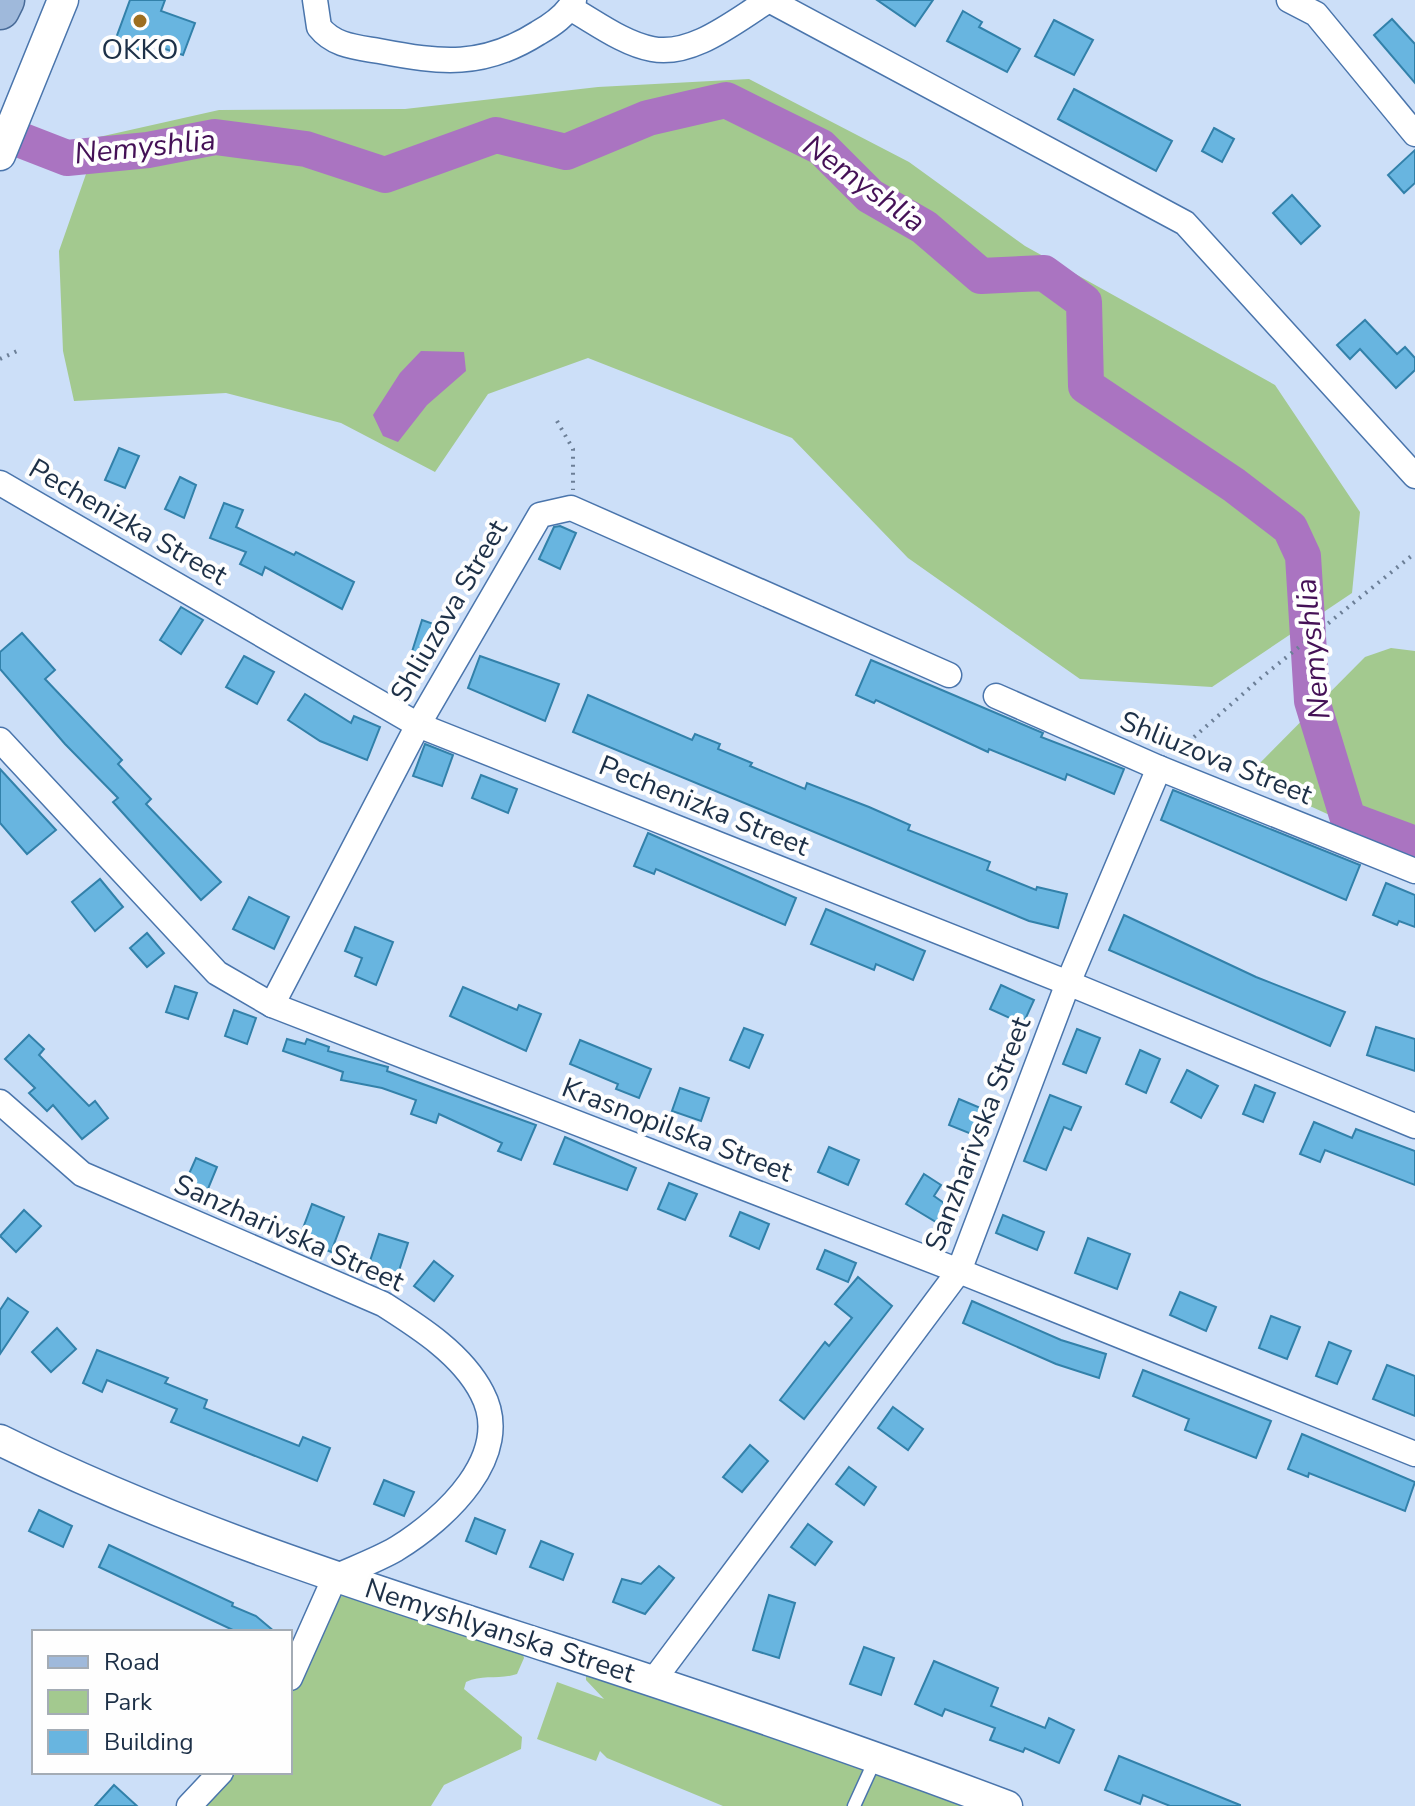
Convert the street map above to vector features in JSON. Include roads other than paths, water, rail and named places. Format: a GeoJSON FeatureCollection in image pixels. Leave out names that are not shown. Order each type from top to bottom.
{"type":"FeatureCollection","features":[{"type":"Feature","properties":{"kind":"main road"},"geometry":{"type":"LineString","coordinates":[[0,10],[5,0]]}},
{"type":"Feature","properties":{"kind":"street"},"geometry":{"type":"LineString","coordinates":[[0,155],[63,0]]}},
{"type":"Feature","properties":{"kind":"street"},"geometry":{"type":"LineString","coordinates":[[315,8],[326,36],[335,42],[426,60],[470,61],[513,49],[572,4],[633,42],[651,49],[671,51],[689,46],[769,0],[1185,223],[1415,476]]}},
{"type":"Feature","properties":{"kind":"street"},"geometry":{"type":"LineString","coordinates":[[1289,0],[1316,14],[1415,134]]}},
{"type":"Feature","properties":{"kind":"street","name":"Pechenizka Street"},"geometry":{"type":"LineString","coordinates":[[0,483],[418,725],[1068,983],[1415,1126]]}},
{"type":"Feature","properties":{"kind":"street","name":"Shliuzova Street"},"geometry":{"type":"LineString","coordinates":[[272,1005],[418,725],[540,515],[571,508],[949,675]]}},
{"type":"Feature","properties":{"kind":"street","name":"Shliuzova Street"},"geometry":{"type":"LineString","coordinates":[[996,696],[1159,768],[1415,871]]}},
{"type":"Feature","properties":{"kind":"street","name":"Krasnopilska Street"},"geometry":{"type":"LineString","coordinates":[[0,740],[217,973],[272,1005],[959,1271],[1415,1454]]}},
{"type":"Feature","properties":{"kind":"street","name":"Sanzharivska Street"},"geometry":{"type":"LineString","coordinates":[[653,1681],[959,1271],[1068,983],[1159,768]]}},
{"type":"Feature","properties":{"kind":"street","name":"Sanzharivska Street"},"geometry":{"type":"LineString","coordinates":[[0,1102],[82,1174],[383,1304],[420,1328],[455,1359],[482,1393],[491,1420],[491,1442],[483,1467],[439,1514],[396,1549],[335,1577]]}},
{"type":"Feature","properties":{"kind":"street","name":"Nemyshlyanska Street"},"geometry":{"type":"LineString","coordinates":[[0,1440],[74,1477],[335,1577],[877,1757],[1007,1806]]}},
{"type":"Feature","properties":{"kind":"street"},"geometry":{"type":"LineString","coordinates":[[292,1674],[335,1577]]}},
{"type":"Feature","properties":{"kind":"street"},"geometry":{"type":"LineString","coordinates":[[189,1806],[219,1774]]}},
{"type":"Feature","properties":{"kind":"lane"},"geometry":{"type":"LineString","coordinates":[[854,1806],[877,1757]]}},
{"type":"Feature","properties":{"kind":"waterway","name":"Nemyshlia"},"geometry":{"type":"LineString","coordinates":[[0,132],[67,158],[148,150],[215,137],[306,149],[385,175],[496,135],[566,152],[648,118],[726,100],[821,147],[870,196],[924,227],[981,276],[1044,273],[1084,302],[1086,386],[1234,485],[1290,528],[1303,556],[1312,701],[1348,819],[1415,844]]}},
{"type":"Feature","properties":{"kind":"place","name":"OKKO"},"geometry":{"type":"Point","coordinates":[140,21]}}]}
